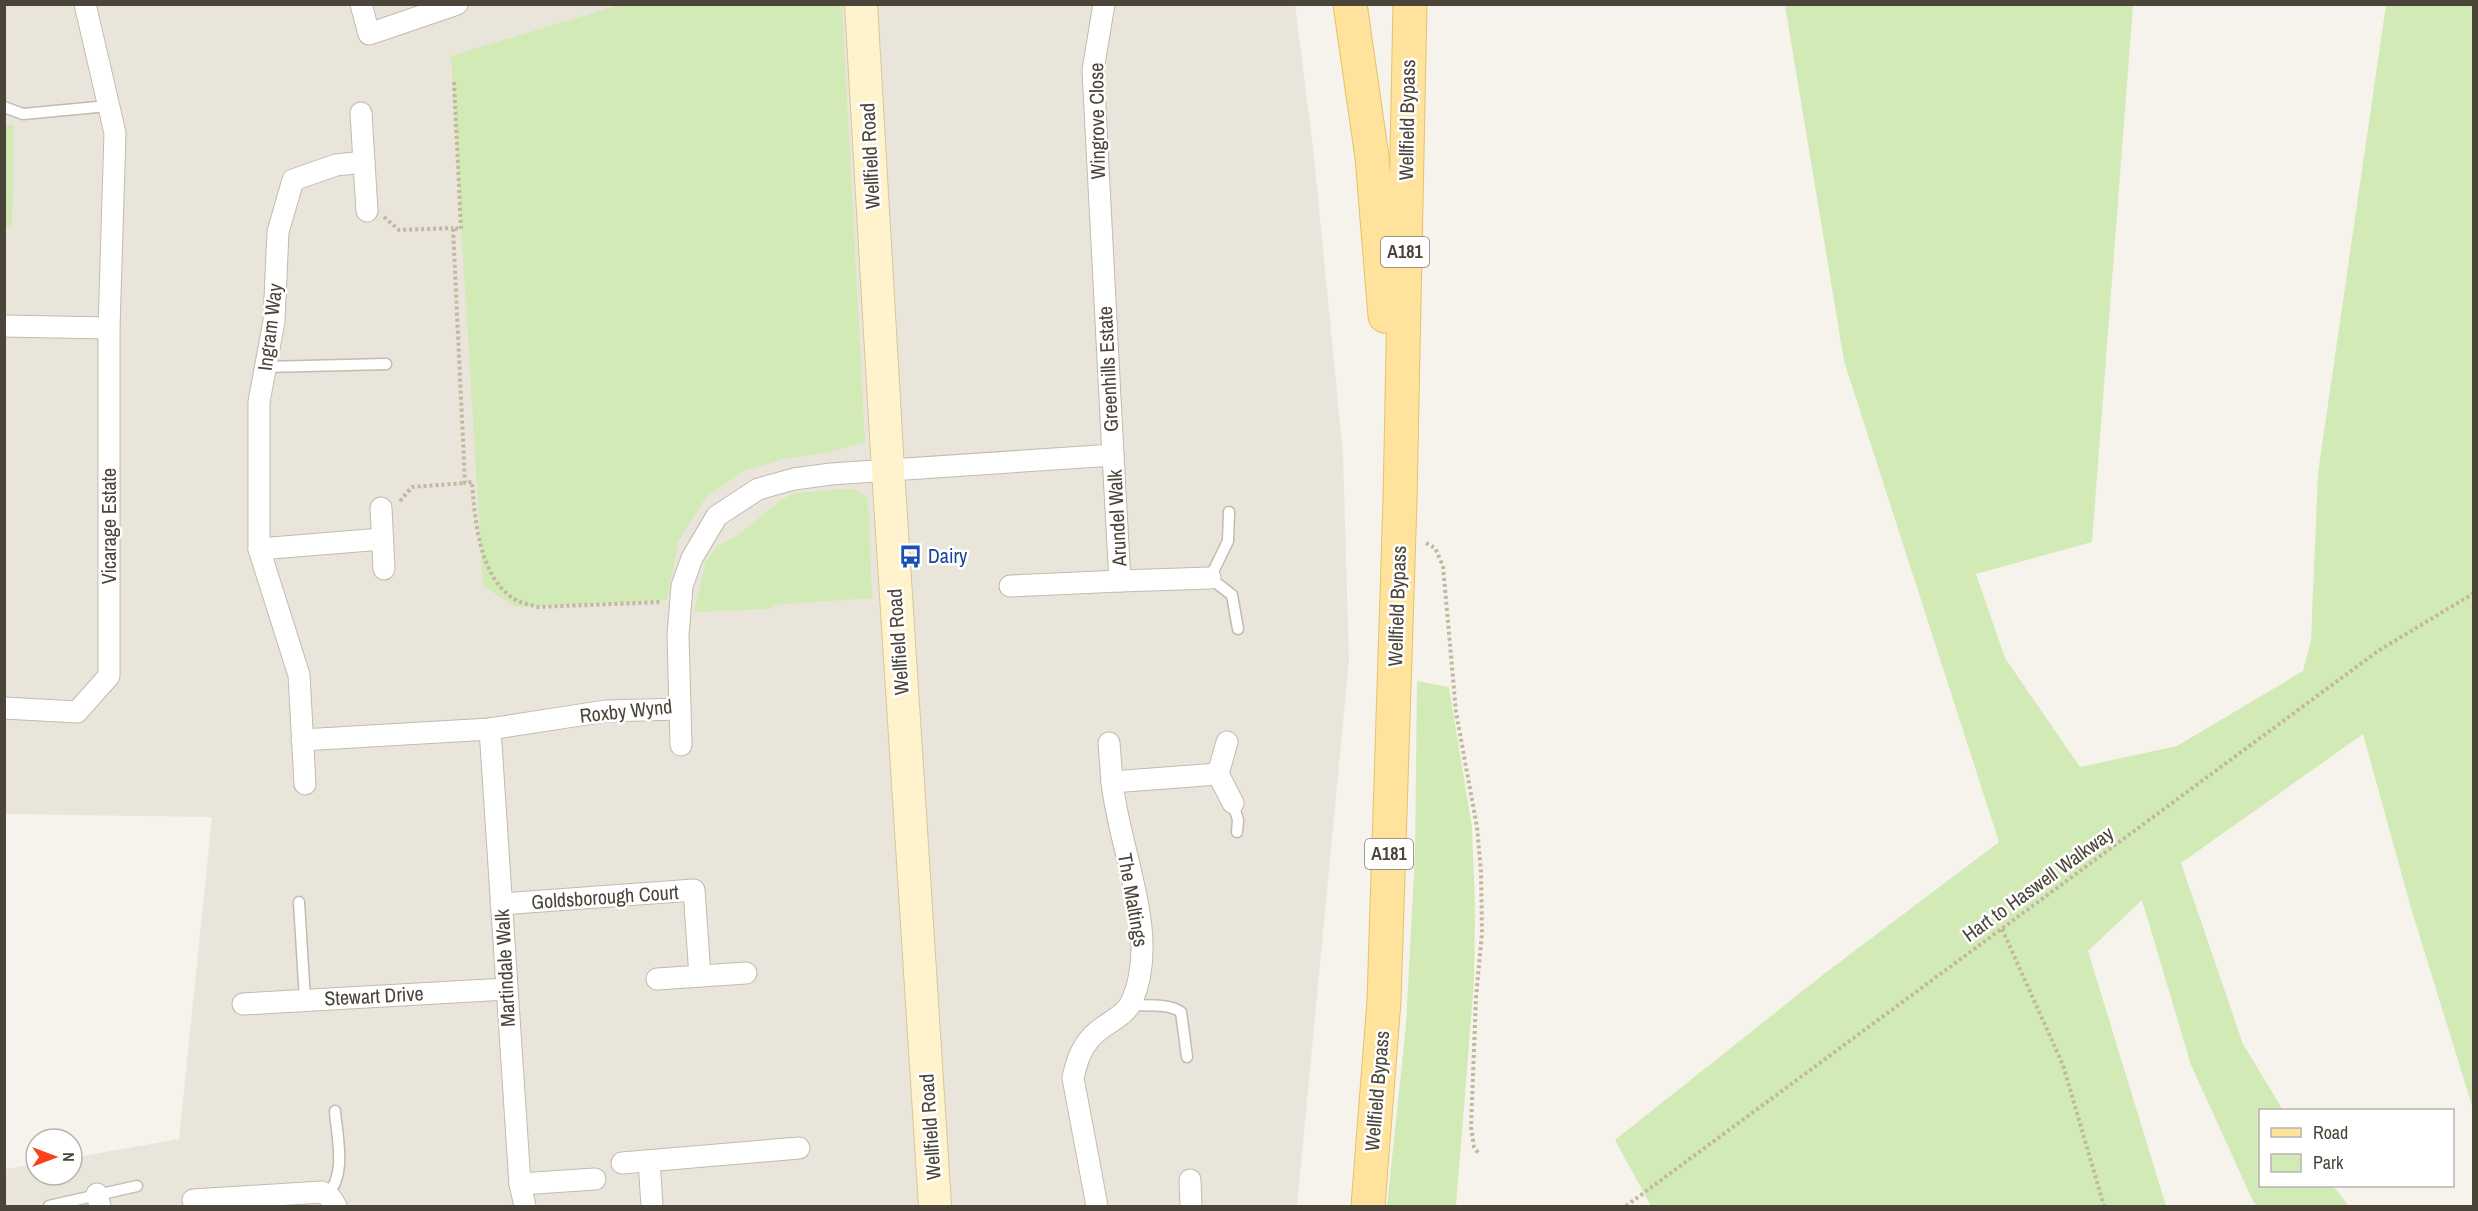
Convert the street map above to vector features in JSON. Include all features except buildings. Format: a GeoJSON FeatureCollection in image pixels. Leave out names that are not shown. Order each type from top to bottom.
{"type":"FeatureCollection","features":[{"type":"Feature","properties":{"kind":"main road"},"geometry":{"type":"LineString","coordinates":[[1350,4],[1372,157],[1400,500]]}},
{"type":"Feature","properties":{"kind":"main road","name":"Wellfield Bypass"},"geometry":{"type":"LineString","coordinates":[[1368,1206],[1384,1001],[1400,500],[1410,4]]}},
{"type":"Feature","properties":{"kind":"street","name":"Vicarage Estate"},"geometry":{"type":"LineString","coordinates":[[4,708],[77,712],[109,676],[109,328],[115,133],[85,4]]}},
{"type":"Feature","properties":{"kind":"street"},"geometry":{"type":"LineString","coordinates":[[361,4],[369,34],[457,4]]}},
{"type":"Feature","properties":{"kind":"street","name":"Wellfield Road"},"geometry":{"type":"LineString","coordinates":[[861,4],[935,1206]]}},
{"type":"Feature","properties":{"kind":"street","name":"Wingrove Close"},"geometry":{"type":"LineString","coordinates":[[1099,202],[1093,70],[1104,4]]}},
{"type":"Feature","properties":{"kind":"street"},"geometry":{"type":"LineString","coordinates":[[362,113],[367,211]]}},
{"type":"Feature","properties":{"kind":"street","name":"Ingram Way"},"geometry":{"type":"LineString","coordinates":[[305,784],[299,675],[259,549],[259,402],[274,321],[278,232],[293,180],[336,165],[364,162]]}},
{"type":"Feature","properties":{"kind":"street","name":"Greenhills Estate"},"geometry":{"type":"LineString","coordinates":[[888,471],[1113,455],[1099,202]]}},
{"type":"Feature","properties":{"kind":"street"},"geometry":{"type":"LineString","coordinates":[[4,326],[109,328]]}},
{"type":"Feature","properties":{"kind":"street","name":"Arundel Walk"},"geometry":{"type":"LineString","coordinates":[[1113,455],[1120,581]]}},
{"type":"Feature","properties":{"kind":"street","name":"Roxby Wynd"},"geometry":{"type":"LineString","coordinates":[[302,740],[490,729],[606,711],[680,709],[678,635],[682,586],[692,558],[717,516],[758,489],[794,478],[888,471]]}},
{"type":"Feature","properties":{"kind":"street"},"geometry":{"type":"LineString","coordinates":[[381,508],[384,569]]}},
{"type":"Feature","properties":{"kind":"street"},"geometry":{"type":"LineString","coordinates":[[259,549],[382,539]]}},
{"type":"Feature","properties":{"kind":"street","name":"Arundel Walk"},"geometry":{"type":"LineString","coordinates":[[1010,586],[1210,578]]}},
{"type":"Feature","properties":{"kind":"street"},"geometry":{"type":"LineString","coordinates":[[680,709],[681,745]]}},
{"type":"Feature","properties":{"kind":"street","name":"Martindale Walk"},"geometry":{"type":"LineString","coordinates":[[490,729],[520,1184],[525,1206]]}},
{"type":"Feature","properties":{"kind":"street"},"geometry":{"type":"LineString","coordinates":[[1227,742],[1218,774],[1233,803]]}},
{"type":"Feature","properties":{"kind":"street","name":"The Maltings"},"geometry":{"type":"LineString","coordinates":[[1097,1206],[1073,1078],[1084,1046],[1098,1031],[1116,1019],[1130,1005],[1140,982],[1143,956],[1141,927],[1115,813],[1109,743]]}},
{"type":"Feature","properties":{"kind":"street"},"geometry":{"type":"LineString","coordinates":[[1112,782],[1218,774]]}},
{"type":"Feature","properties":{"kind":"street","name":"Goldsborough Court"},"geometry":{"type":"LineString","coordinates":[[501,904],[694,890],[700,976]]}},
{"type":"Feature","properties":{"kind":"street"},"geometry":{"type":"LineString","coordinates":[[657,979],[746,973]]}},
{"type":"Feature","properties":{"kind":"street","name":"Stewart Drive"},"geometry":{"type":"LineString","coordinates":[[243,1004],[506,989]]}},
{"type":"Feature","properties":{"kind":"street"},"geometry":{"type":"LineString","coordinates":[[622,1163],[799,1148]]}},
{"type":"Feature","properties":{"kind":"street"},"geometry":{"type":"LineString","coordinates":[[649,1161],[652,1206]]}},
{"type":"Feature","properties":{"kind":"street"},"geometry":{"type":"LineString","coordinates":[[520,1184],[595,1179]]}},
{"type":"Feature","properties":{"kind":"street"},"geometry":{"type":"LineString","coordinates":[[1190,1180],[1191,1206]]}},
{"type":"Feature","properties":{"kind":"street"},"geometry":{"type":"LineString","coordinates":[[193,1200],[322,1192],[331,1201]]}},
{"type":"Feature","properties":{"kind":"lane"},"geometry":{"type":"LineString","coordinates":[[4,107],[23,114],[108,106]]}},
{"type":"Feature","properties":{"kind":"lane"},"geometry":{"type":"LineString","coordinates":[[266,367],[386,364]]}},
{"type":"Feature","properties":{"kind":"lane"},"geometry":{"type":"LineString","coordinates":[[1229,512],[1228,541],[1210,578],[1232,595],[1238,629]]}},
{"type":"Feature","properties":{"kind":"lane"},"geometry":{"type":"LineString","coordinates":[[1233,803],[1238,820],[1237,832]]}},
{"type":"Feature","properties":{"kind":"lane"},"geometry":{"type":"LineString","coordinates":[[299,902],[304,1000]]}},
{"type":"Feature","properties":{"kind":"lane"},"geometry":{"type":"LineString","coordinates":[[1130,1005],[1176,1008],[1181,1012],[1187,1057]]}},
{"type":"Feature","properties":{"kind":"lane"},"geometry":{"type":"LineString","coordinates":[[331,1201],[339,1171],[335,1111]]}},
{"type":"Feature","properties":{"kind":"lane"},"geometry":{"type":"LineString","coordinates":[[49,1206],[98,1200],[137,1186]]}},
{"type":"Feature","properties":{"kind":"path"},"geometry":{"type":"LineString","coordinates":[[367,211],[378,211],[399,230],[461,229],[454,82]]}},
{"type":"Feature","properties":{"kind":"path"},"geometry":{"type":"LineString","coordinates":[[453,228],[465,483]]}},
{"type":"Feature","properties":{"kind":"path"},"geometry":{"type":"LineString","coordinates":[[381,508],[396,506],[412,487],[472,482],[479,545],[501,587],[519,602],[538,607],[681,602]]}},
{"type":"Feature","properties":{"kind":"path"},"geometry":{"type":"LineString","coordinates":[[1399,536],[1422,541],[1435,548],[1443,566],[1456,712],[1477,827],[1482,872],[1482,933],[1476,998],[1471,1127],[1474,1147],[1479,1154]]}},
{"type":"Feature","properties":{"kind":"path","name":"Hart to Haswell Walkway"},"geometry":{"type":"LineString","coordinates":[[1626,1206],[2378,651],[2474,592]]}},
{"type":"Feature","properties":{"kind":"path"},"geometry":{"type":"LineString","coordinates":[[2002,929],[2063,1065],[2104,1206]]}},
{"type":"Feature","properties":{"kind":"shaded area"},"geometry":{"type":"Polygon","coordinates":[[[5,5],[1295,5],[1314,157],[1343,454],[1349,660],[1297,1206],[5,1206],[5,1169],[24,1166],[24,1187],[84,1187],[84,1156],[179,1139],[212,817],[5,814],[5,5]]]}},
{"type":"Feature","properties":{"kind":"green space"},"geometry":{"type":"Polygon","coordinates":[[[619,5],[842,5],[865,442],[825,453],[783,459],[744,471],[706,497],[678,542],[667,600],[516,607],[483,586],[451,56],[619,5]]]}},
{"type":"Feature","properties":{"kind":"green space"},"geometry":{"type":"Polygon","coordinates":[[[1785,5],[2133,5],[2092,542],[1976,574],[2005,658],[2080,767],[2177,746],[2303,671],[2311,640],[2318,473],[2386,5],[2473,5],[2473,1109],[2411,908],[2363,734],[2181,863],[2243,1044],[2282,1109],[2259,1109],[2259,1187],[2334,1187],[2349,1206],[2257,1206],[2253,1201],[2191,1065],[2142,900],[2088,951],[2166,1206],[1651,1206],[1615,1140],[1824,974],[1999,842],[1844,361],[1785,5]]]}},
{"type":"Feature","properties":{"kind":"green space"},"geometry":{"type":"Polygon","coordinates":[[[5,125],[14,125],[12,227],[5,227],[5,125]]]}},
{"type":"Feature","properties":{"kind":"green space"},"geometry":{"type":"Polygon","coordinates":[[[855,489],[868,498],[872,598],[774,605],[770,609],[694,612],[706,561],[718,545],[737,536],[781,500],[796,493],[855,489]]]}},
{"type":"Feature","properties":{"kind":"green space"},"geometry":{"type":"Polygon","coordinates":[[[1417,681],[1449,687],[1472,827],[1475,906],[1474,981],[1456,1206],[1387,1206],[1406,1025],[1415,854],[1417,681]]]}},
{"type":"Feature","properties":{"kind":"place","name":"Dairy"},"geometry":{"type":"Point","coordinates":[910,556]}}]}
